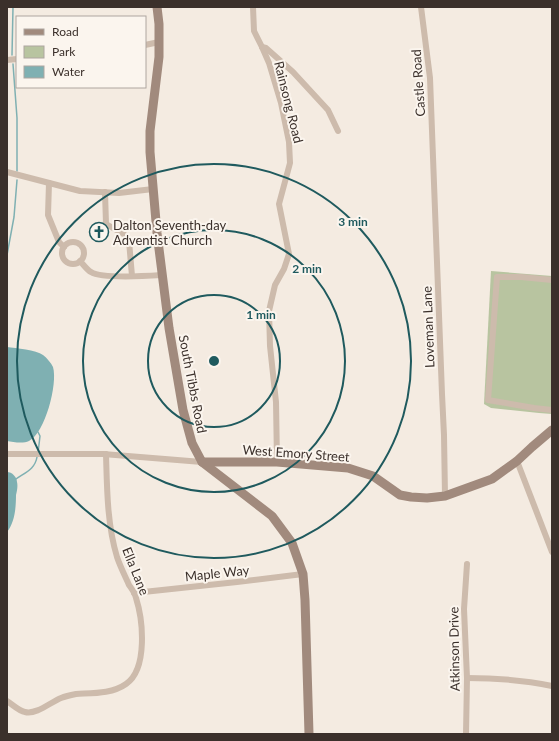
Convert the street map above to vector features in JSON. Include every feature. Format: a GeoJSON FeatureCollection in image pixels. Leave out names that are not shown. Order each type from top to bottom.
{"type":"FeatureCollection","features":[{"type":"Feature","properties":{"kind":"street"},"geometry":{"type":"LineString","coordinates":[[157,7],[162,7]]}},
{"type":"Feature","properties":{"kind":"street","name":"South Tibbs Road"},"geometry":{"type":"LineString","coordinates":[[157,7],[159,42],[156,85],[150,131],[150,152],[168,328],[182,410],[192,444],[202,462],[272,516],[292,543],[303,574],[306,608],[309,734]]}},
{"type":"Feature","properties":{"kind":"street","name":"Rainsong Road"},"geometry":{"type":"LineString","coordinates":[[253,7],[254,30],[269,63],[281,103],[289,142],[290,163],[279,204],[289,254],[284,269],[275,285],[269,311],[270,346],[276,402],[277,462]]}},
{"type":"Feature","properties":{"kind":"street","name":"Castle Road"},"geometry":{"type":"LineString","coordinates":[[421,7],[430,78],[433,157]]}},
{"type":"Feature","properties":{"kind":"street"},"geometry":{"type":"LineString","coordinates":[[146,45],[159,42]]}},
{"type":"Feature","properties":{"kind":"street"},"geometry":{"type":"LineString","coordinates":[[262,47],[266,48],[293,72],[328,110],[338,131]]}},
{"type":"Feature","properties":{"kind":"street","name":"Loveman Lane"},"geometry":{"type":"LineString","coordinates":[[433,157],[445,496]]}},
{"type":"Feature","properties":{"kind":"street"},"geometry":{"type":"LineString","coordinates":[[7,172],[80,191],[119,193],[153,189]]}},
{"type":"Feature","properties":{"kind":"street"},"geometry":{"type":"LineString","coordinates":[[49,183],[48,215],[59,242],[64,247]]}},
{"type":"Feature","properties":{"kind":"street"},"geometry":{"type":"LineString","coordinates":[[105,192],[106,224],[125,235],[129,240],[132,276]]}},
{"type":"Feature","properties":{"kind":"street"},"geometry":{"type":"LineString","coordinates":[[70,243],[80,246],[83,252],[80,261],[73,264],[67,262],[62,257],[64,247],[70,243]]}},
{"type":"Feature","properties":{"kind":"street"},"geometry":{"type":"LineString","coordinates":[[80,261],[91,272],[102,275],[162,275]]}},
{"type":"Feature","properties":{"kind":"street"},"geometry":{"type":"LineString","coordinates":[[552,280],[521,277],[497,277],[488,400],[552,410]]}},
{"type":"Feature","properties":{"kind":"street","name":"West Emory Street"},"geometry":{"type":"LineString","coordinates":[[202,462],[277,462],[348,468],[373,476],[400,495],[411,498],[428,498],[445,496],[492,479],[517,462],[552,430]]}},
{"type":"Feature","properties":{"kind":"street"},"geometry":{"type":"LineString","coordinates":[[7,454],[106,454],[202,462]]}},
{"type":"Feature","properties":{"kind":"street","name":"Ella Lane"},"geometry":{"type":"LineString","coordinates":[[7,702],[25,712],[33,712],[61,698],[74,694],[94,694],[110,691],[126,684],[135,675],[139,663],[142,643],[140,614],[136,596],[117,557],[111,531],[107,492],[106,454]]}},
{"type":"Feature","properties":{"kind":"street"},"geometry":{"type":"LineString","coordinates":[[517,462],[552,552]]}},
{"type":"Feature","properties":{"kind":"street","name":"Atkinson Drive"},"geometry":{"type":"LineString","coordinates":[[466,734],[467,678],[464,609],[467,564]]}},
{"type":"Feature","properties":{"kind":"street","name":"Maple Way"},"geometry":{"type":"LineString","coordinates":[[134,593],[303,574]]}},
{"type":"Feature","properties":{"kind":"street"},"geometry":{"type":"LineString","coordinates":[[467,678],[494,678],[552,686]]}},
{"type":"Feature","properties":{"kind":"green space"},"geometry":{"type":"Polygon","coordinates":[[[491,271],[552,276],[552,414],[491,408],[484,404],[491,271]]]}},
{"type":"Feature","properties":{"kind":"water"},"geometry":{"type":"Polygon","coordinates":[[[7,347],[40,353],[50,362],[53,367],[54,385],[45,419],[35,436],[27,442],[7,441],[7,347]]]}},
{"type":"Feature","properties":{"kind":"water"},"geometry":{"type":"Polygon","coordinates":[[[7,472],[11,473],[17,480],[17,490],[12,524],[7,532],[7,472]]]}},
{"type":"Feature","properties":{"kind":"waterway"},"geometry":{"type":"LineString","coordinates":[[12,55],[13,7]]}},
{"type":"Feature","properties":{"kind":"waterway"},"geometry":{"type":"LineString","coordinates":[[13,64],[17,118],[17,171]]}},
{"type":"Feature","properties":{"kind":"waterway"},"geometry":{"type":"LineString","coordinates":[[7,255],[14,217],[17,180]]}},
{"type":"Feature","properties":{"kind":"waterway"},"geometry":{"type":"LineString","coordinates":[[38,432],[40,436],[38,453]]}},
{"type":"Feature","properties":{"kind":"waterway"},"geometry":{"type":"LineString","coordinates":[[16,479],[27,472],[34,465],[37,457]]}},
{"type":"Feature","properties":{"kind":"place","name":"Dalton Seventh-day Adventist Church"},"geometry":{"type":"Point","coordinates":[99,232]}}]}
